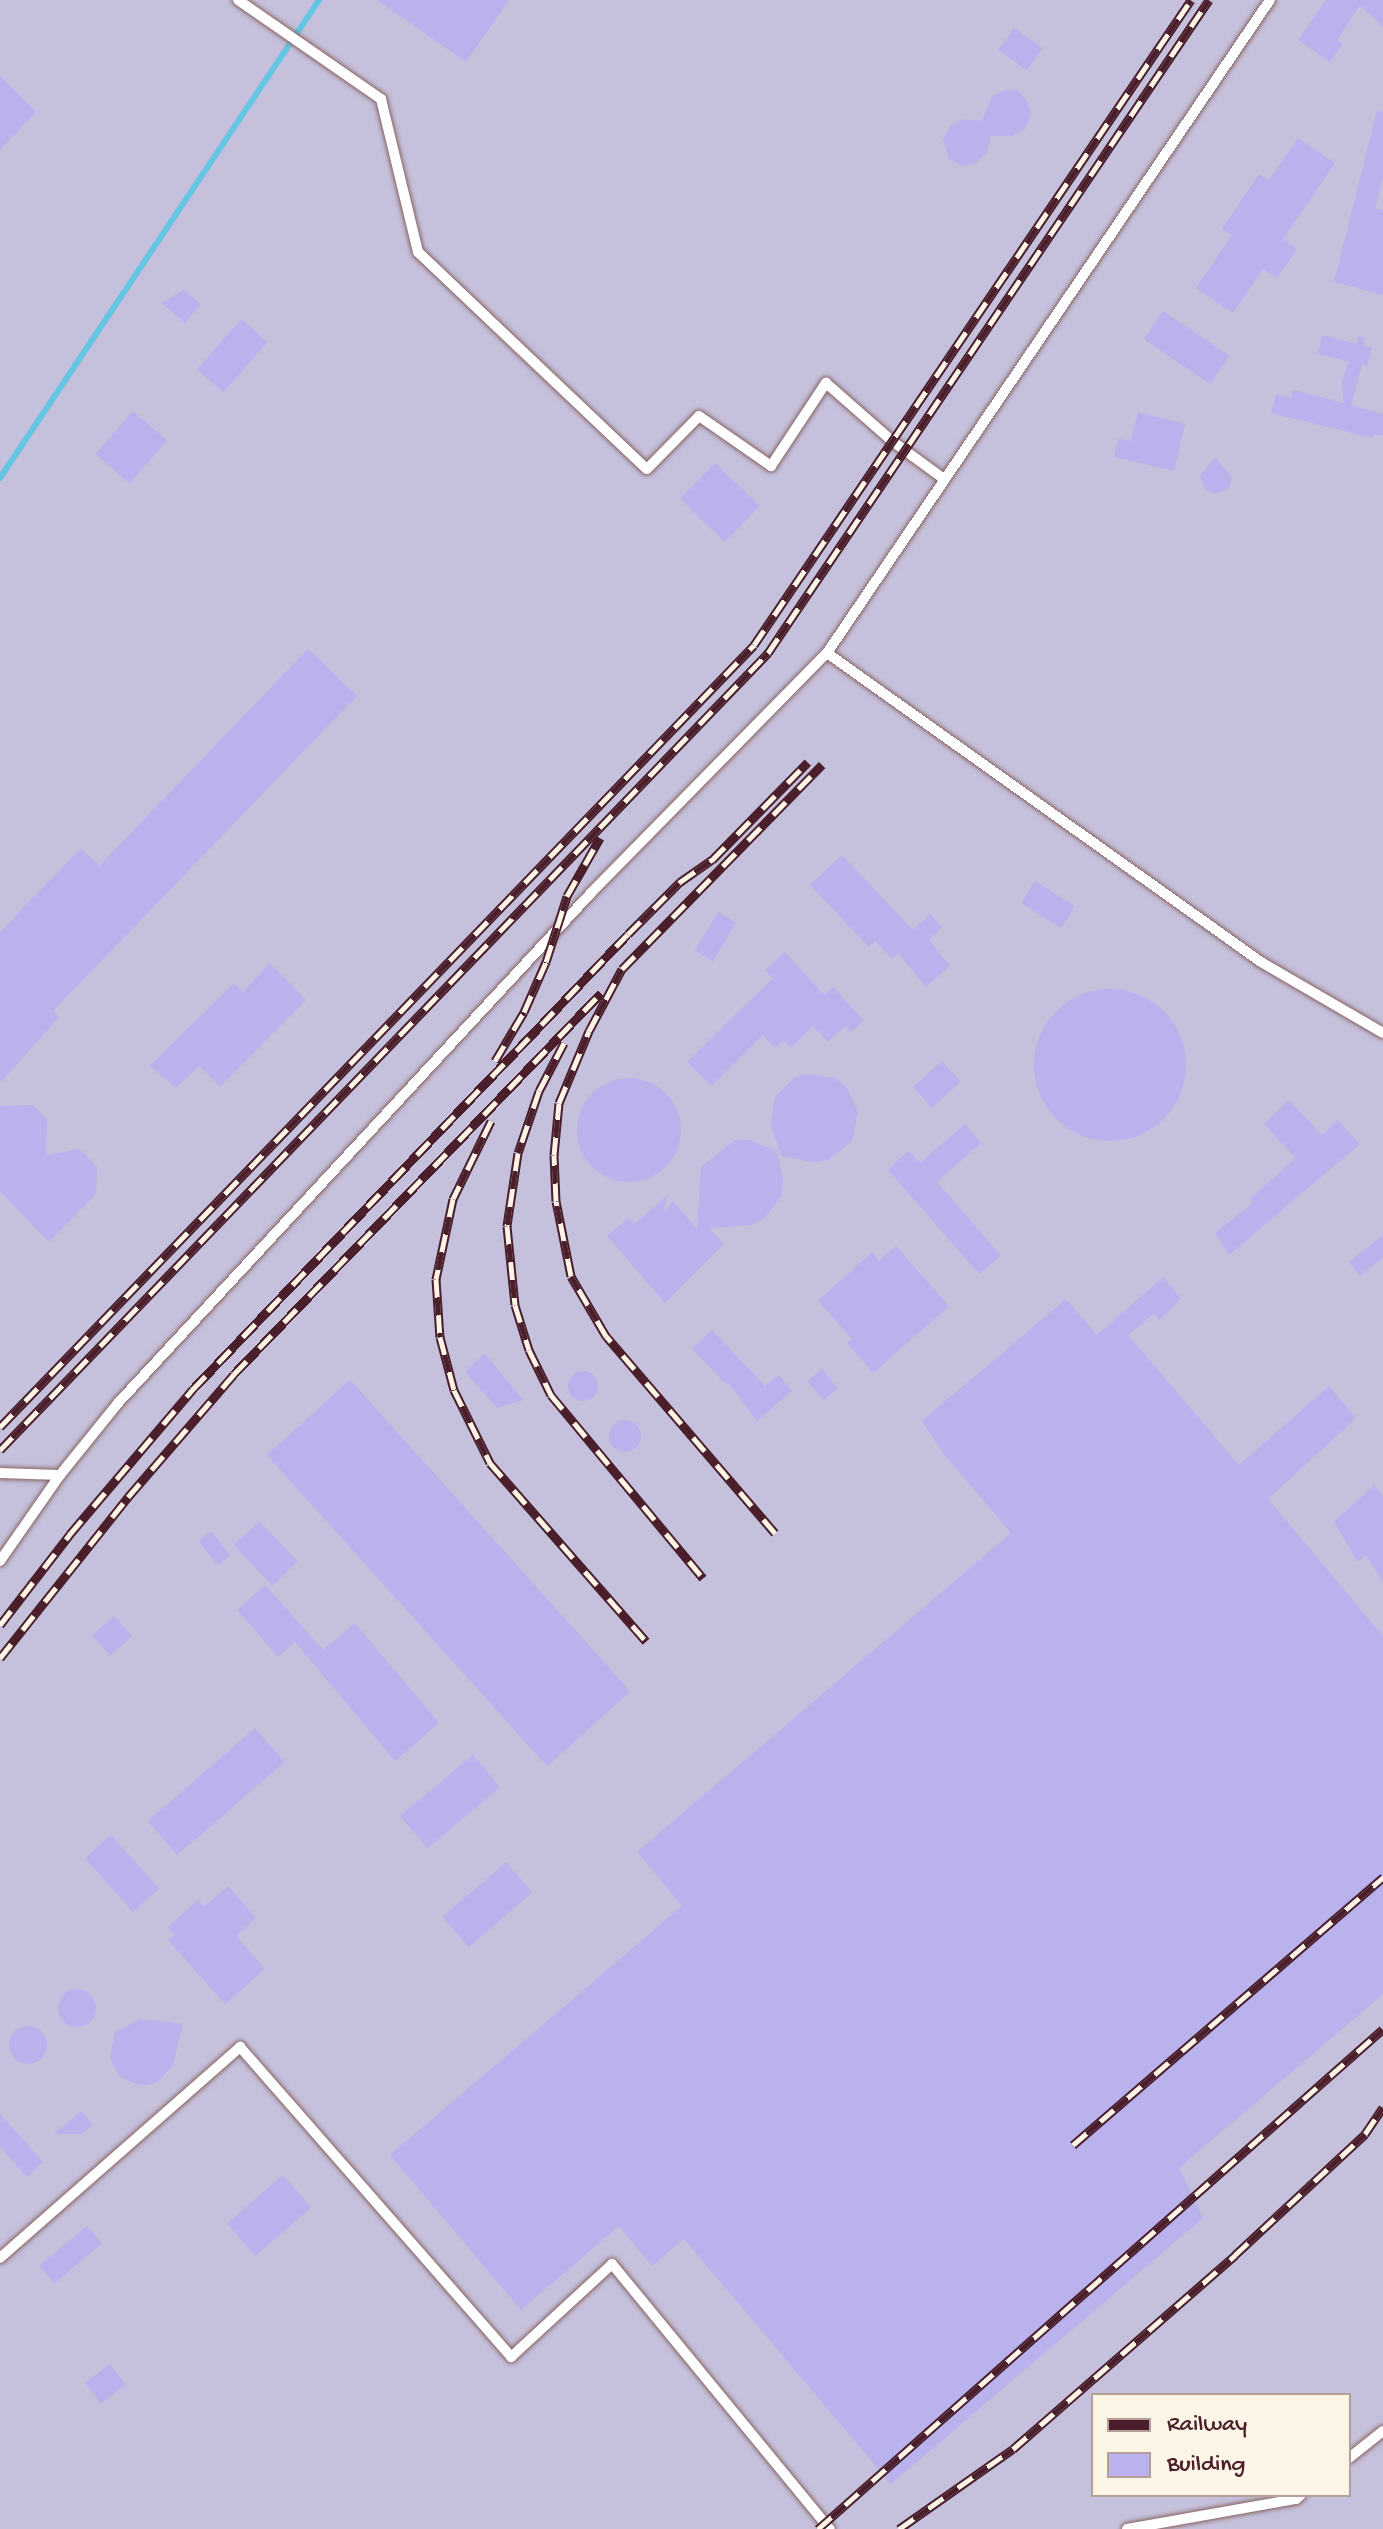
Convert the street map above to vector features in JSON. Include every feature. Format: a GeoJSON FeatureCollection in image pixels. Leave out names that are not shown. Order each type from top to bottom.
{"type":"FeatureCollection","features":[{"type":"Feature","properties":{"kind":"lane"},"geometry":{"type":"LineString","coordinates":[[238,0],[381,99],[418,252],[647,469],[699,416],[771,466],[826,383],[892,441],[944,479]]}},
{"type":"Feature","properties":{"kind":"lane"},"geometry":{"type":"LineString","coordinates":[[0,1561],[60,1475],[119,1402],[555,932],[827,653],[1270,0]]}},
{"type":"Feature","properties":{"kind":"lane"},"geometry":{"type":"LineString","coordinates":[[827,653],[1261,962],[1383,1033]]}},
{"type":"Feature","properties":{"kind":"lane"},"geometry":{"type":"LineString","coordinates":[[0,1473],[60,1475]]}},
{"type":"Feature","properties":{"kind":"lane"},"geometry":{"type":"LineString","coordinates":[[0,2258],[240,2047],[511,2357],[612,2264],[830,2529]]}},
{"type":"Feature","properties":{"kind":"lane"},"geometry":{"type":"LineString","coordinates":[[1351,2456],[1383,2431]]}},
{"type":"Feature","properties":{"kind":"lane"},"geometry":{"type":"LineString","coordinates":[[1127,2529],[1298,2497]]}},
{"type":"Feature","properties":{"kind":"shaded area"},"geometry":{"type":"Polygon","coordinates":[[[0,0],[1383,0],[1383,2529],[0,2529],[0,0]]]}},
{"type":"Feature","properties":{"kind":"building"},"geometry":{"type":"Polygon","coordinates":[[[377,0],[509,0],[466,62],[377,0]]]}},
{"type":"Feature","properties":{"kind":"building"},"geometry":{"type":"Polygon","coordinates":[[[1326,0],[1383,0],[1383,27],[1360,5],[1337,40],[1343,44],[1330,62],[1298,40],[1326,0]]]}},
{"type":"Feature","properties":{"kind":"building"},"geometry":{"type":"Polygon","coordinates":[[[1014,28],[1043,48],[1027,70],[999,50],[1014,28]]]}},
{"type":"Feature","properties":{"kind":"building"},"geometry":{"type":"Polygon","coordinates":[[[0,76],[36,112],[0,150],[0,76]]]}},
{"type":"Feature","properties":{"kind":"building"},"geometry":{"type":"Polygon","coordinates":[[[1006,90],[1018,91],[1027,100],[1031,115],[1025,129],[1012,136],[991,136],[987,152],[976,163],[962,166],[949,159],[943,140],[950,126],[964,119],[982,121],[992,96],[1006,90]]]}},
{"type":"Feature","properties":{"kind":"building"},"geometry":{"type":"Polygon","coordinates":[[[1377,111],[1383,112],[1383,177],[1375,209],[1383,210],[1383,295],[1334,282],[1377,111]]]}},
{"type":"Feature","properties":{"kind":"building"},"geometry":{"type":"Polygon","coordinates":[[[1298,138],[1335,163],[1283,239],[1297,249],[1277,278],[1263,269],[1233,313],[1196,288],[1232,235],[1222,229],[1259,174],[1269,180],[1298,138]]]}},
{"type":"Feature","properties":{"kind":"building"},"geometry":{"type":"Polygon","coordinates":[[[184,290],[201,304],[185,323],[161,303],[184,290]]]}},
{"type":"Feature","properties":{"kind":"building"},"geometry":{"type":"Polygon","coordinates":[[[1163,311],[1229,356],[1210,384],[1144,339],[1163,311]]]}},
{"type":"Feature","properties":{"kind":"building"},"geometry":{"type":"Polygon","coordinates":[[[241,319],[267,342],[223,393],[197,370],[241,319]]]}},
{"type":"Feature","properties":{"kind":"building"},"geometry":{"type":"Polygon","coordinates":[[[1322,335],[1356,344],[1359,336],[1365,338],[1364,346],[1372,348],[1367,366],[1362,365],[1351,405],[1383,414],[1383,436],[1374,434],[1373,438],[1271,413],[1276,394],[1291,398],[1293,390],[1344,403],[1342,381],[1349,362],[1318,354],[1322,335]]]}},
{"type":"Feature","properties":{"kind":"building"},"geometry":{"type":"Polygon","coordinates":[[[133,411],[167,441],[130,484],[96,454],[133,411]]]}},
{"type":"Feature","properties":{"kind":"building"},"geometry":{"type":"Polygon","coordinates":[[[1138,412],[1185,424],[1174,471],[1114,457],[1118,438],[1131,441],[1138,412]]]}},
{"type":"Feature","properties":{"kind":"building"},"geometry":{"type":"Polygon","coordinates":[[[1215,457],[1232,478],[1229,488],[1216,494],[1206,490],[1200,476],[1215,457]]]}},
{"type":"Feature","properties":{"kind":"building"},"geometry":{"type":"Polygon","coordinates":[[[715,463],[760,506],[725,542],[680,499],[715,463]]]}},
{"type":"Feature","properties":{"kind":"building"},"geometry":{"type":"Polygon","coordinates":[[[308,649],[357,696],[53,1011],[59,1017],[0,1083],[0,932],[81,848],[99,866],[308,649]]]}},
{"type":"Feature","properties":{"kind":"building"},"geometry":{"type":"Polygon","coordinates":[[[842,855],[913,930],[930,914],[942,927],[929,940],[950,966],[926,987],[898,953],[892,959],[875,941],[869,947],[810,885],[842,855]]]}},
{"type":"Feature","properties":{"kind":"building"},"geometry":{"type":"Polygon","coordinates":[[[1035,881],[1075,906],[1061,928],[1021,903],[1035,881]]]}},
{"type":"Feature","properties":{"kind":"building"},"geometry":{"type":"Polygon","coordinates":[[[718,912],[736,923],[713,961],[695,951],[718,912]]]}},
{"type":"Feature","properties":{"kind":"building"},"geometry":{"type":"Polygon","coordinates":[[[785,952],[824,995],[833,987],[864,1021],[851,1032],[846,1026],[828,1042],[813,1026],[791,1048],[783,1040],[775,1048],[763,1035],[711,1086],[687,1062],[773,978],[765,970],[785,952]]]}},
{"type":"Feature","properties":{"kind":"building"},"geometry":{"type":"Polygon","coordinates":[[[270,963],[306,1000],[220,1087],[199,1066],[176,1088],[150,1066],[234,983],[243,992],[270,963]]]}},
{"type":"Feature","properties":{"kind":"building"},"geometry":{"type":"Polygon","coordinates":[[[1110,989],[1139,995],[1164,1011],[1180,1036],[1186,1065],[1180,1094],[1164,1119],[1139,1135],[1110,1141],[1081,1135],[1056,1119],[1040,1094],[1034,1065],[1040,1036],[1056,1011],[1081,995],[1110,989]]]}},
{"type":"Feature","properties":{"kind":"building"},"geometry":{"type":"Polygon","coordinates":[[[942,1061],[961,1082],[932,1108],[913,1087],[942,1061]]]}},
{"type":"Feature","properties":{"kind":"building"},"geometry":{"type":"Polygon","coordinates":[[[807,1074],[834,1078],[846,1086],[858,1112],[852,1141],[828,1160],[813,1162],[781,1156],[771,1124],[775,1097],[794,1078],[807,1074]]]}},
{"type":"Feature","properties":{"kind":"building"},"geometry":{"type":"Polygon","coordinates":[[[629,1078],[649,1082],[666,1093],[677,1110],[681,1130],[677,1150],[666,1167],[649,1178],[629,1182],[609,1178],[592,1167],[581,1150],[577,1130],[581,1110],[592,1093],[609,1082],[629,1078]]]}},
{"type":"Feature","properties":{"kind":"building"},"geometry":{"type":"Polygon","coordinates":[[[1289,1100],[1322,1135],[1338,1120],[1360,1144],[1229,1255],[1215,1233],[1253,1203],[1250,1199],[1296,1158],[1264,1124],[1289,1100]]]}},
{"type":"Feature","properties":{"kind":"building"},"geometry":{"type":"Polygon","coordinates":[[[33,1105],[47,1119],[46,1155],[80,1149],[97,1167],[96,1194],[49,1242],[0,1191],[0,1106],[33,1105]]]}},
{"type":"Feature","properties":{"kind":"building"},"geometry":{"type":"Polygon","coordinates":[[[965,1124],[981,1143],[937,1182],[1001,1256],[979,1274],[888,1170],[909,1151],[920,1163],[965,1124]]]}},
{"type":"Feature","properties":{"kind":"building"},"geometry":{"type":"Polygon","coordinates":[[[735,1140],[749,1140],[777,1151],[783,1180],[782,1195],[765,1218],[752,1225],[709,1228],[724,1244],[665,1303],[607,1236],[629,1218],[634,1224],[667,1196],[663,1215],[673,1201],[697,1229],[701,1167],[735,1140]]]}},
{"type":"Feature","properties":{"kind":"building"},"geometry":{"type":"Polygon","coordinates":[[[1383,1235],[1383,1257],[1360,1276],[1349,1262],[1383,1235]]]}},
{"type":"Feature","properties":{"kind":"building"},"geometry":{"type":"Polygon","coordinates":[[[896,1246],[949,1306],[873,1373],[847,1343],[852,1339],[818,1301],[872,1252],[879,1261],[896,1246]]]}},
{"type":"Feature","properties":{"kind":"building"},"geometry":{"type":"Polygon","coordinates":[[[1163,1277],[1181,1299],[1159,1320],[1154,1314],[1128,1335],[1239,1465],[1329,1386],[1356,1418],[1268,1499],[1383,1636],[1383,1994],[1179,2168],[1203,2218],[891,2484],[684,2239],[652,2266],[619,2226],[521,2310],[390,2155],[682,1906],[637,1852],[1011,1533],[943,1453],[922,1421],[1066,1299],[1097,1335],[1163,1277]]]}},
{"type":"Feature","properties":{"kind":"building"},"geometry":{"type":"Polygon","coordinates":[[[712,1330],[765,1386],[779,1375],[792,1391],[757,1421],[728,1382],[726,1384],[692,1349],[712,1330]]]}},
{"type":"Feature","properties":{"kind":"building"},"geometry":{"type":"Polygon","coordinates":[[[485,1353],[523,1400],[497,1408],[465,1372],[485,1353]]]}},
{"type":"Feature","properties":{"kind":"building"},"geometry":{"type":"Polygon","coordinates":[[[822,1369],[838,1388],[824,1400],[807,1381],[822,1369]]]}},
{"type":"Feature","properties":{"kind":"building"},"geometry":{"type":"Polygon","coordinates":[[[583,1371],[594,1375],[598,1386],[594,1397],[583,1401],[572,1397],[568,1386],[572,1375],[583,1371]]]}},
{"type":"Feature","properties":{"kind":"building"},"geometry":{"type":"Polygon","coordinates":[[[350,1380],[630,1691],[547,1766],[267,1455],[350,1380]]]}},
{"type":"Feature","properties":{"kind":"building"},"geometry":{"type":"Polygon","coordinates":[[[625,1420],[636,1425],[641,1436],[636,1447],[625,1452],[614,1447],[609,1436],[614,1425],[625,1420]]]}},
{"type":"Feature","properties":{"kind":"building"},"geometry":{"type":"Polygon","coordinates":[[[1374,1485],[1383,1496],[1383,1582],[1366,1555],[1358,1562],[1334,1522],[1374,1485]]]}},
{"type":"Feature","properties":{"kind":"building"},"geometry":{"type":"Polygon","coordinates":[[[259,1521],[298,1561],[273,1586],[234,1545],[259,1521]]]}},
{"type":"Feature","properties":{"kind":"building"},"geometry":{"type":"Polygon","coordinates":[[[211,1531],[230,1555],[217,1565],[198,1541],[211,1531]]]}},
{"type":"Feature","properties":{"kind":"building"},"geometry":{"type":"Polygon","coordinates":[[[265,1585],[323,1650],[355,1623],[439,1723],[395,1761],[295,1642],[278,1657],[237,1610],[265,1585]]]}},
{"type":"Feature","properties":{"kind":"building"},"geometry":{"type":"Polygon","coordinates":[[[114,1616],[132,1636],[111,1655],[92,1635],[114,1616]]]}},
{"type":"Feature","properties":{"kind":"building"},"geometry":{"type":"Polygon","coordinates":[[[255,1728],[285,1762],[177,1855],[148,1821],[255,1728]]]}},
{"type":"Feature","properties":{"kind":"building"},"geometry":{"type":"Polygon","coordinates":[[[473,1755],[500,1787],[427,1848],[400,1816],[473,1755]]]}},
{"type":"Feature","properties":{"kind":"building"},"geometry":{"type":"Polygon","coordinates":[[[111,1835],[159,1889],[133,1912],[85,1858],[111,1835]]]}},
{"type":"Feature","properties":{"kind":"building"},"geometry":{"type":"Polygon","coordinates":[[[506,1862],[532,1892],[469,1947],[443,1917],[506,1862]]]}},
{"type":"Feature","properties":{"kind":"building"},"geometry":{"type":"Polygon","coordinates":[[[228,1886],[256,1918],[236,1936],[265,1969],[225,2004],[168,1940],[175,1935],[168,1927],[198,1900],[204,1907],[228,1886]]]}},
{"type":"Feature","properties":{"kind":"building"},"geometry":{"type":"Polygon","coordinates":[[[77,1989],[91,1994],[96,2008],[91,2022],[77,2027],[63,2022],[58,2008],[63,1994],[77,1989]]]}},
{"type":"Feature","properties":{"kind":"building"},"geometry":{"type":"Polygon","coordinates":[[[141,2019],[183,2024],[173,2065],[159,2081],[149,2085],[139,2085],[120,2077],[110,2058],[115,2032],[141,2019]]]}},
{"type":"Feature","properties":{"kind":"building"},"geometry":{"type":"Polygon","coordinates":[[[28,2026],[41,2032],[47,2045],[41,2058],[28,2064],[15,2058],[9,2045],[15,2032],[28,2026]]]}},
{"type":"Feature","properties":{"kind":"building"},"geometry":{"type":"Polygon","coordinates":[[[81,2111],[93,2125],[82,2134],[54,2134],[81,2111]]]}},
{"type":"Feature","properties":{"kind":"building"},"geometry":{"type":"Polygon","coordinates":[[[0,2114],[43,2162],[27,2177],[0,2147],[0,2114]]]}},
{"type":"Feature","properties":{"kind":"building"},"geometry":{"type":"Polygon","coordinates":[[[283,2175],[311,2207],[255,2256],[227,2224],[283,2175]]]}},
{"type":"Feature","properties":{"kind":"building"},"geometry":{"type":"Polygon","coordinates":[[[87,2226],[102,2244],[54,2283],[40,2266],[87,2226]]]}},
{"type":"Feature","properties":{"kind":"building"},"geometry":{"type":"Polygon","coordinates":[[[110,2364],[126,2385],[101,2403],[85,2383],[110,2364]]]}},
{"type":"Feature","properties":{"kind":"waterway"},"geometry":{"type":"LineString","coordinates":[[0,478],[319,0]]}},
{"type":"Feature","properties":{"kind":"railway"},"geometry":{"type":"LineString","coordinates":[[0,1427],[754,645],[1191,0]]}},
{"type":"Feature","properties":{"kind":"railway"},"geometry":{"type":"LineString","coordinates":[[0,1450],[768,653],[1209,0]]}},
{"type":"Feature","properties":{"kind":"railway"},"geometry":{"type":"LineString","coordinates":[[0,1625],[70,1534],[193,1389],[628,934],[680,882],[712,860],[808,762]]}},
{"type":"Feature","properties":{"kind":"railway"},"geometry":{"type":"LineString","coordinates":[[775,1533],[606,1336],[571,1276],[556,1201],[554,1155],[559,1103],[589,1031],[622,969],[822,765]]}},
{"type":"Feature","properties":{"kind":"railway"},"geometry":{"type":"LineString","coordinates":[[495,1061],[524,1012],[546,962],[567,896],[600,838]]}},
{"type":"Feature","properties":{"kind":"railway"},"geometry":{"type":"LineString","coordinates":[[0,1658],[128,1497],[234,1374],[601,993]]}},
{"type":"Feature","properties":{"kind":"railway"},"geometry":{"type":"LineString","coordinates":[[564,1043],[539,1091],[518,1153],[507,1226],[515,1305],[529,1350],[551,1395],[703,1578]]}},
{"type":"Feature","properties":{"kind":"railway"},"geometry":{"type":"LineString","coordinates":[[491,1121],[453,1199],[436,1279],[440,1337],[454,1390],[490,1463],[646,1641]]}},
{"type":"Feature","properties":{"kind":"railway"},"geometry":{"type":"LineString","coordinates":[[1073,2145],[1383,1877]]}},
{"type":"Feature","properties":{"kind":"railway"},"geometry":{"type":"LineString","coordinates":[[818,2529],[1383,2029]]}},
{"type":"Feature","properties":{"kind":"railway"},"geometry":{"type":"LineString","coordinates":[[899,2529],[1013,2449],[1235,2255],[1365,2134],[1383,2107]]}}]}
